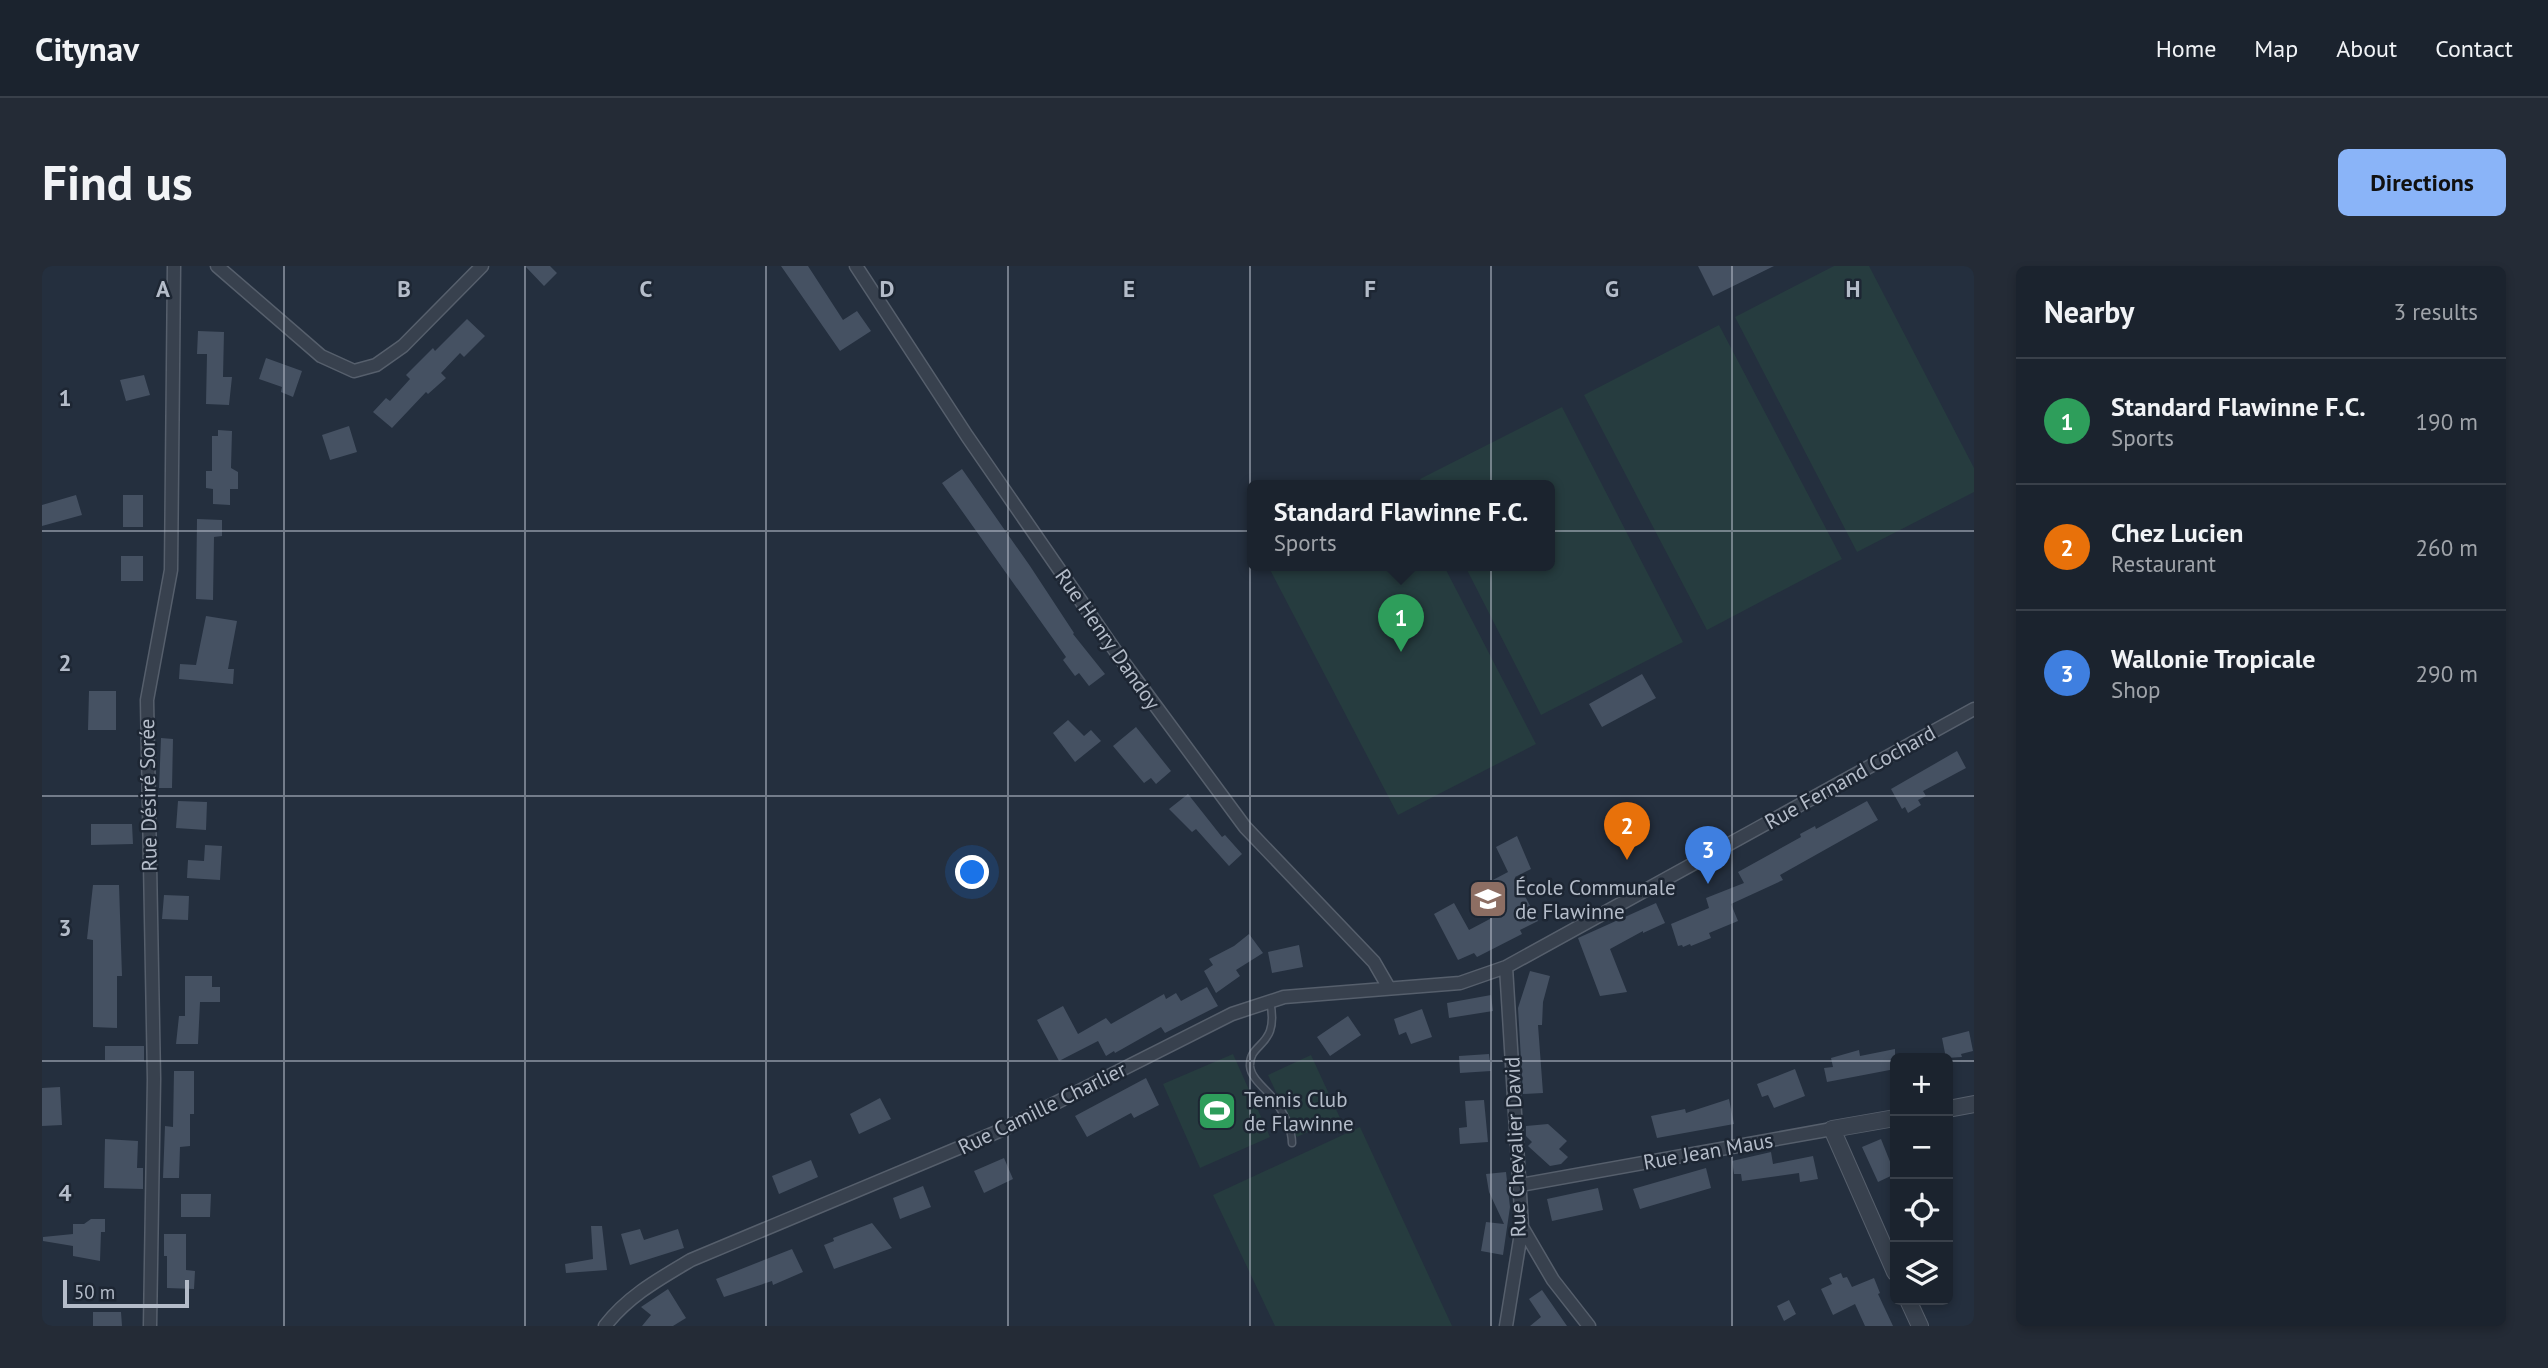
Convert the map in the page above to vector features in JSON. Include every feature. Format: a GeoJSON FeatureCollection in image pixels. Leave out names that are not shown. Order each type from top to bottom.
{"type":"FeatureCollection","features":[{"type":"Feature","properties":{"kind":"street","name":"Rue Désiré Sorée"},"geometry":{"type":"LineString","coordinates":[[150,1326],[154,1079],[146,700],[171,570],[174,266]]}},
{"type":"Feature","properties":{"kind":"street"},"geometry":{"type":"LineString","coordinates":[[217,266],[321,356],[354,371],[376,365],[402,346],[482,266]]}},
{"type":"Feature","properties":{"kind":"street","name":"Rue Henry Dandoy"},"geometry":{"type":"LineString","coordinates":[[856,266],[974,447],[1121,659],[1228,805],[1245,827],[1374,962],[1389,988]]}},
{"type":"Feature","properties":{"kind":"street","name":"Rue Fernand Cochard"},"geometry":{"type":"LineString","coordinates":[[1506,967],[1974,709]]}},
{"type":"Feature","properties":{"kind":"street","name":"Rue Camille Charlier"},"geometry":{"type":"LineString","coordinates":[[605,1326],[616,1312],[646,1286],[691,1261],[1004,1129],[1231,1014],[1270,1001],[1308,994],[1460,983],[1506,967]]}},
{"type":"Feature","properties":{"kind":"street","name":"Rue Chevalier David"},"geometry":{"type":"LineString","coordinates":[[1506,967],[1522,1227],[1506,1326]]}},
{"type":"Feature","properties":{"kind":"street"},"geometry":{"type":"LineString","coordinates":[[1953,1108],[1974,1104]]}},
{"type":"Feature","properties":{"kind":"street","name":"Rue Jean Maus"},"geometry":{"type":"LineString","coordinates":[[1521,1185],[1890,1119]]}},
{"type":"Feature","properties":{"kind":"street"},"geometry":{"type":"LineString","coordinates":[[1832,1129],[1890,1261]]}},
{"type":"Feature","properties":{"kind":"street"},"geometry":{"type":"LineString","coordinates":[[1522,1227],[1553,1280],[1589,1326]]}},
{"type":"Feature","properties":{"kind":"street"},"geometry":{"type":"LineString","coordinates":[[1910,1305],[1920,1326]]}},
{"type":"Feature","properties":{"kind":"lane"},"geometry":{"type":"LineString","coordinates":[[1270,1001],[1273,1025],[1266,1040],[1253,1054],[1250,1065],[1252,1074],[1276,1102],[1292,1133],[1292,1143]]}},
{"type":"Feature","properties":{"kind":"green space"},"geometry":{"type":"Polygon","coordinates":[[[1834,266],[1869,266],[1974,468],[1974,492],[1857,552],[1735,317],[1834,266]]]}},
{"type":"Feature","properties":{"kind":"green space"},"geometry":{"type":"Polygon","coordinates":[[[1719,325],[1842,559],[1707,630],[1584,395],[1719,325]]]}},
{"type":"Feature","properties":{"kind":"green space"},"geometry":{"type":"Polygon","coordinates":[[[1562,407],[1683,642],[1541,715],[1468,571],[1555,571],[1555,480],[1420,479],[1562,407]]]}},
{"type":"Feature","properties":{"kind":"green space"},"geometry":{"type":"Polygon","coordinates":[[[1271,571],[1447,571],[1536,744],[1398,815],[1271,571]]]}},
{"type":"Feature","properties":{"kind":"green space","name":"Tennis Club de Flawinne"},"geometry":{"type":"Polygon","coordinates":[[[1233,1054],[1270,1137],[1200,1168],[1163,1084],[1233,1054]]]}},
{"type":"Feature","properties":{"kind":"green space"},"geometry":{"type":"Polygon","coordinates":[[[1311,1055],[1340,1118],[1297,1137],[1268,1075],[1311,1055]]]}},
{"type":"Feature","properties":{"kind":"green space"},"geometry":{"type":"Polygon","coordinates":[[[1360,1127],[1452,1326],[1275,1326],[1213,1195],[1360,1127]]]}},
{"type":"Feature","properties":{"kind":"building"},"geometry":{"type":"Polygon","coordinates":[[[525,266],[550,266],[557,273],[544,286],[525,266]]]}},
{"type":"Feature","properties":{"kind":"building"},"geometry":{"type":"Polygon","coordinates":[[[781,266],[808,266],[843,320],[857,311],[871,331],[840,351],[781,266]]]}},
{"type":"Feature","properties":{"kind":"building"},"geometry":{"type":"Polygon","coordinates":[[[1698,266],[1774,266],[1713,296],[1698,266]]]}},
{"type":"Feature","properties":{"kind":"building"},"geometry":{"type":"Polygon","coordinates":[[[467,319],[485,336],[464,357],[460,353],[441,373],[446,378],[428,394],[426,392],[392,428],[373,412],[386,398],[390,401],[410,379],[406,375],[467,319]]]}},
{"type":"Feature","properties":{"kind":"building"},"geometry":{"type":"Polygon","coordinates":[[[198,331],[224,332],[223,377],[232,377],[229,405],[206,404],[207,354],[197,354],[198,331]]]}},
{"type":"Feature","properties":{"kind":"building"},"geometry":{"type":"Polygon","coordinates":[[[266,358],[302,371],[293,397],[281,392],[282,387],[259,379],[266,358]]]}},
{"type":"Feature","properties":{"kind":"building"},"geometry":{"type":"Polygon","coordinates":[[[144,375],[150,395],[126,401],[120,380],[144,375]]]}},
{"type":"Feature","properties":{"kind":"building"},"geometry":{"type":"Polygon","coordinates":[[[349,426],[357,452],[330,460],[322,435],[349,426]]]}},
{"type":"Feature","properties":{"kind":"building"},"geometry":{"type":"Polygon","coordinates":[[[218,430],[232,431],[231,468],[238,472],[238,489],[230,489],[230,505],[213,504],[213,489],[206,488],[206,471],[212,471],[212,436],[218,436],[218,430]]]}},
{"type":"Feature","properties":{"kind":"building"},"geometry":{"type":"Polygon","coordinates":[[[962,469],[1030,566],[1073,634],[1105,674],[1089,686],[1079,673],[1075,676],[1063,660],[1066,657],[942,483],[962,469]]]}},
{"type":"Feature","properties":{"kind":"building"},"geometry":{"type":"Polygon","coordinates":[[[76,495],[82,515],[42,526],[42,505],[76,495]]]}},
{"type":"Feature","properties":{"kind":"building"},"geometry":{"type":"Polygon","coordinates":[[[123,495],[143,495],[143,527],[123,527],[123,495]]]}},
{"type":"Feature","properties":{"kind":"building"},"geometry":{"type":"Polygon","coordinates":[[[197,519],[222,520],[222,536],[214,537],[213,600],[196,599],[197,519]]]}},
{"type":"Feature","properties":{"kind":"building"},"geometry":{"type":"Polygon","coordinates":[[[121,556],[143,556],[143,581],[121,581],[121,556]]]}},
{"type":"Feature","properties":{"kind":"building"},"geometry":{"type":"Polygon","coordinates":[[[206,616],[237,621],[228,669],[234,669],[233,684],[179,679],[180,664],[196,665],[206,616]]]}},
{"type":"Feature","properties":{"kind":"building"},"geometry":{"type":"Polygon","coordinates":[[[1642,674],[1656,698],[1602,727],[1589,704],[1642,674]]]}},
{"type":"Feature","properties":{"kind":"building"},"geometry":{"type":"Polygon","coordinates":[[[89,691],[116,691],[116,730],[88,730],[89,691]]]}},
{"type":"Feature","properties":{"kind":"building"},"geometry":{"type":"Polygon","coordinates":[[[1068,720],[1084,736],[1091,730],[1101,741],[1075,762],[1053,733],[1068,720]]]}},
{"type":"Feature","properties":{"kind":"building"},"geometry":{"type":"Polygon","coordinates":[[[1136,727],[1171,771],[1156,784],[1151,778],[1144,783],[1113,746],[1136,727]]]}},
{"type":"Feature","properties":{"kind":"building"},"geometry":{"type":"Polygon","coordinates":[[[161,738],[173,739],[172,788],[159,788],[161,738]]]}},
{"type":"Feature","properties":{"kind":"building"},"geometry":{"type":"Polygon","coordinates":[[[1957,751],[1966,768],[1923,791],[1926,796],[1918,800],[1921,805],[1908,813],[1905,807],[1902,809],[1891,789],[1957,751]]]}},
{"type":"Feature","properties":{"kind":"building"},"geometry":{"type":"Polygon","coordinates":[[[1188,794],[1222,837],[1225,835],[1242,854],[1229,866],[1196,829],[1192,832],[1169,809],[1188,794]]]}},
{"type":"Feature","properties":{"kind":"building"},"geometry":{"type":"Polygon","coordinates":[[[178,801],[207,802],[206,830],[176,828],[178,801]]]}},
{"type":"Feature","properties":{"kind":"building"},"geometry":{"type":"Polygon","coordinates":[[[1867,801],[1878,820],[1780,875],[1783,880],[1731,904],[1738,921],[1709,933],[1711,938],[1691,946],[1678,946],[1671,924],[1709,908],[1706,898],[1744,883],[1738,872],[1801,837],[1800,834],[1815,826],[1816,829],[1867,801]]]}},
{"type":"Feature","properties":{"kind":"building"},"geometry":{"type":"Polygon","coordinates":[[[91,824],[132,824],[133,844],[91,845],[91,824]]]}},
{"type":"Feature","properties":{"kind":"building"},"geometry":{"type":"Polygon","coordinates":[[[1517,836],[1531,869],[1515,877],[1538,921],[1520,930],[1522,934],[1477,957],[1474,953],[1458,960],[1434,914],[1454,903],[1469,930],[1505,911],[1491,881],[1508,872],[1496,847],[1517,836]]]}},
{"type":"Feature","properties":{"kind":"building"},"geometry":{"type":"Polygon","coordinates":[[[205,845],[222,846],[220,880],[187,878],[188,860],[204,861],[205,845]]]}},
{"type":"Feature","properties":{"kind":"building"},"geometry":{"type":"Polygon","coordinates":[[[93,885],[119,885],[122,976],[117,976],[117,1028],[93,1027],[93,940],[87,939],[93,885]]]}},
{"type":"Feature","properties":{"kind":"building"},"geometry":{"type":"Polygon","coordinates":[[[164,895],[189,896],[188,920],[162,919],[164,895]]]}},
{"type":"Feature","properties":{"kind":"building"},"geometry":{"type":"Polygon","coordinates":[[[1656,903],[1665,923],[1643,931],[1610,949],[1627,992],[1600,996],[1578,938],[1656,903]]]}},
{"type":"Feature","properties":{"kind":"building"},"geometry":{"type":"Polygon","coordinates":[[[1249,934],[1263,953],[1236,970],[1240,976],[1216,993],[1204,971],[1213,965],[1209,959],[1234,946],[1249,934]]]}},
{"type":"Feature","properties":{"kind":"building"},"geometry":{"type":"Polygon","coordinates":[[[1299,945],[1303,967],[1272,973],[1268,952],[1299,945]]]}},
{"type":"Feature","properties":{"kind":"building"},"geometry":{"type":"Polygon","coordinates":[[[1530,971],[1550,976],[1543,1002],[1542,1025],[1538,1025],[1543,1093],[1523,1094],[1518,1008],[1530,971]]]}},
{"type":"Feature","properties":{"kind":"building"},"geometry":{"type":"Polygon","coordinates":[[[185,976],[212,976],[212,987],[220,987],[220,1002],[200,1002],[198,1044],[176,1044],[179,1016],[185,1016],[185,976]]]}},
{"type":"Feature","properties":{"kind":"building"},"geometry":{"type":"Polygon","coordinates":[[[1207,987],[1218,1006],[1165,1033],[1161,1027],[1106,1056],[1098,1041],[1059,1061],[1037,1020],[1063,1006],[1078,1034],[1106,1018],[1111,1024],[1164,994],[1166,999],[1176,993],[1181,1001],[1207,987]]]}},
{"type":"Feature","properties":{"kind":"building"},"geometry":{"type":"Polygon","coordinates":[[[1491,995],[1493,1011],[1449,1018],[1447,1003],[1491,995]]]}},
{"type":"Feature","properties":{"kind":"building"},"geometry":{"type":"Polygon","coordinates":[[[1422,1009],[1432,1037],[1411,1044],[1406,1032],[1399,1035],[1394,1019],[1422,1009]]]}},
{"type":"Feature","properties":{"kind":"building"},"geometry":{"type":"Polygon","coordinates":[[[1348,1016],[1361,1035],[1330,1056],[1317,1037],[1348,1016]]]}},
{"type":"Feature","properties":{"kind":"building"},"geometry":{"type":"Polygon","coordinates":[[[1969,1031],[1973,1051],[1961,1054],[1962,1057],[1953,1058],[1953,1053],[1945,1053],[1942,1038],[1969,1031]]]}},
{"type":"Feature","properties":{"kind":"building"},"geometry":{"type":"Polygon","coordinates":[[[105,1046],[144,1046],[144,1061],[105,1060],[105,1046]]]}},
{"type":"Feature","properties":{"kind":"building"},"geometry":{"type":"Polygon","coordinates":[[[1895,1049],[1895,1053],[1890,1053],[1890,1070],[1827,1082],[1824,1068],[1833,1067],[1831,1058],[1859,1050],[1860,1056],[1895,1049]]]}},
{"type":"Feature","properties":{"kind":"building"},"geometry":{"type":"Polygon","coordinates":[[[1489,1054],[1491,1071],[1460,1073],[1459,1056],[1489,1054]]]}},
{"type":"Feature","properties":{"kind":"building"},"geometry":{"type":"Polygon","coordinates":[[[1795,1069],[1805,1096],[1774,1108],[1768,1095],[1762,1097],[1757,1084],[1795,1069]]]}},
{"type":"Feature","properties":{"kind":"building"},"geometry":{"type":"Polygon","coordinates":[[[174,1071],[194,1071],[194,1114],[190,1114],[190,1146],[180,1147],[179,1178],[163,1178],[165,1126],[173,1127],[174,1071]]]}},
{"type":"Feature","properties":{"kind":"building"},"geometry":{"type":"Polygon","coordinates":[[[1146,1078],[1159,1105],[1134,1118],[1131,1113],[1087,1137],[1075,1116],[1146,1078]]]}},
{"type":"Feature","properties":{"kind":"building"},"geometry":{"type":"Polygon","coordinates":[[[60,1087],[62,1125],[42,1126],[42,1088],[60,1087]]]}},
{"type":"Feature","properties":{"kind":"building"},"geometry":{"type":"Polygon","coordinates":[[[880,1098],[891,1119],[859,1134],[850,1114],[880,1098]]]}},
{"type":"Feature","properties":{"kind":"building"},"geometry":{"type":"Polygon","coordinates":[[[1729,1099],[1734,1124],[1657,1138],[1651,1116],[1685,1109],[1686,1113],[1729,1099]]]}},
{"type":"Feature","properties":{"kind":"building"},"geometry":{"type":"Polygon","coordinates":[[[1484,1100],[1488,1142],[1460,1144],[1459,1128],[1467,1127],[1465,1101],[1484,1100]]]}},
{"type":"Feature","properties":{"kind":"building"},"geometry":{"type":"Polygon","coordinates":[[[1548,1124],[1567,1141],[1559,1149],[1568,1157],[1561,1164],[1550,1166],[1528,1146],[1532,1142],[1526,1136],[1526,1126],[1548,1124]]]}},
{"type":"Feature","properties":{"kind":"building"},"geometry":{"type":"Polygon","coordinates":[[[105,1139],[138,1141],[137,1168],[143,1168],[143,1189],[104,1188],[105,1139]]]}},
{"type":"Feature","properties":{"kind":"building"},"geometry":{"type":"Polygon","coordinates":[[[1881,1139],[1890,1162],[1890,1176],[1878,1182],[1862,1147],[1881,1139]]]}},
{"type":"Feature","properties":{"kind":"building"},"geometry":{"type":"Polygon","coordinates":[[[1771,1152],[1773,1164],[1813,1156],[1818,1179],[1800,1182],[1799,1173],[1742,1181],[1741,1174],[1734,1174],[1732,1161],[1771,1152]]]}},
{"type":"Feature","properties":{"kind":"building"},"geometry":{"type":"Polygon","coordinates":[[[1004,1158],[1013,1179],[984,1193],[974,1171],[1004,1158]]]}},
{"type":"Feature","properties":{"kind":"building"},"geometry":{"type":"Polygon","coordinates":[[[811,1160],[818,1177],[779,1194],[772,1176],[811,1160]]]}},
{"type":"Feature","properties":{"kind":"building"},"geometry":{"type":"Polygon","coordinates":[[[1706,1168],[1711,1188],[1640,1209],[1633,1189],[1706,1168]]]}},
{"type":"Feature","properties":{"kind":"building"},"geometry":{"type":"Polygon","coordinates":[[[1506,1172],[1510,1207],[1503,1255],[1481,1251],[1486,1222],[1504,1224],[1489,1192],[1486,1174],[1506,1172]]]}},
{"type":"Feature","properties":{"kind":"building"},"geometry":{"type":"Polygon","coordinates":[[[923,1186],[931,1207],[900,1219],[893,1198],[923,1186]]]}},
{"type":"Feature","properties":{"kind":"building"},"geometry":{"type":"Polygon","coordinates":[[[1598,1188],[1603,1210],[1552,1221],[1547,1199],[1598,1188]]]}},
{"type":"Feature","properties":{"kind":"building"},"geometry":{"type":"Polygon","coordinates":[[[181,1194],[211,1194],[210,1217],[181,1217],[181,1194]]]}},
{"type":"Feature","properties":{"kind":"building"},"geometry":{"type":"Polygon","coordinates":[[[91,1219],[105,1219],[105,1232],[101,1232],[100,1261],[73,1256],[73,1246],[43,1241],[43,1237],[73,1234],[73,1224],[84,1224],[91,1219]]]}},
{"type":"Feature","properties":{"kind":"building"},"geometry":{"type":"Polygon","coordinates":[[[872,1223],[892,1248],[834,1269],[824,1245],[834,1241],[833,1238],[872,1223]]]}},
{"type":"Feature","properties":{"kind":"building"},"geometry":{"type":"Polygon","coordinates":[[[591,1226],[602,1226],[607,1270],[566,1273],[565,1264],[593,1259],[591,1226]]]}},
{"type":"Feature","properties":{"kind":"building"},"geometry":{"type":"Polygon","coordinates":[[[640,1229],[644,1240],[678,1229],[684,1248],[630,1265],[621,1234],[640,1229]]]}},
{"type":"Feature","properties":{"kind":"building"},"geometry":{"type":"Polygon","coordinates":[[[164,1234],[186,1234],[186,1270],[195,1271],[194,1289],[167,1288],[164,1234]]]}},
{"type":"Feature","properties":{"kind":"building"},"geometry":{"type":"Polygon","coordinates":[[[792,1249],[803,1272],[773,1285],[772,1281],[724,1297],[716,1279],[792,1249]]]}},
{"type":"Feature","properties":{"kind":"building"},"geometry":{"type":"Polygon","coordinates":[[[1841,1273],[1843,1278],[1847,1277],[1852,1287],[1874,1278],[1880,1293],[1878,1294],[1893,1326],[1865,1326],[1855,1304],[1833,1315],[1821,1289],[1832,1284],[1829,1278],[1841,1273]]]}},
{"type":"Feature","properties":{"kind":"building"},"geometry":{"type":"Polygon","coordinates":[[[668,1289],[686,1318],[673,1326],[642,1326],[651,1315],[641,1307],[668,1289]]]}},
{"type":"Feature","properties":{"kind":"building"},"geometry":{"type":"Polygon","coordinates":[[[1542,1290],[1567,1326],[1530,1326],[1541,1317],[1529,1299],[1542,1290]]]}},
{"type":"Feature","properties":{"kind":"building"},"geometry":{"type":"Polygon","coordinates":[[[1789,1300],[1796,1314],[1784,1321],[1777,1306],[1789,1300]]]}},
{"type":"Feature","properties":{"kind":"building"},"geometry":{"type":"Polygon","coordinates":[[[93,1312],[121,1312],[122,1326],[93,1326],[93,1312]]]}},
{"type":"Feature","properties":{"kind":"place","name":"Standard Flawinne F.C."},"geometry":{"type":"Point","coordinates":[1401,652]}},
{"type":"Feature","properties":{"kind":"place","name":"Chez Lucien"},"geometry":{"type":"Point","coordinates":[1627,860]}},
{"type":"Feature","properties":{"kind":"place","name":"Wallonie Tropicale"},"geometry":{"type":"Point","coordinates":[1708,884]}},
{"type":"Feature","properties":{"kind":"place","name":"École Communale de Flawinne"},"geometry":{"type":"Point","coordinates":[1488,899]}},
{"type":"Feature","properties":{"kind":"place","name":"Tennis Club de Flawinne"},"geometry":{"type":"Point","coordinates":[1217,1111]}}]}
